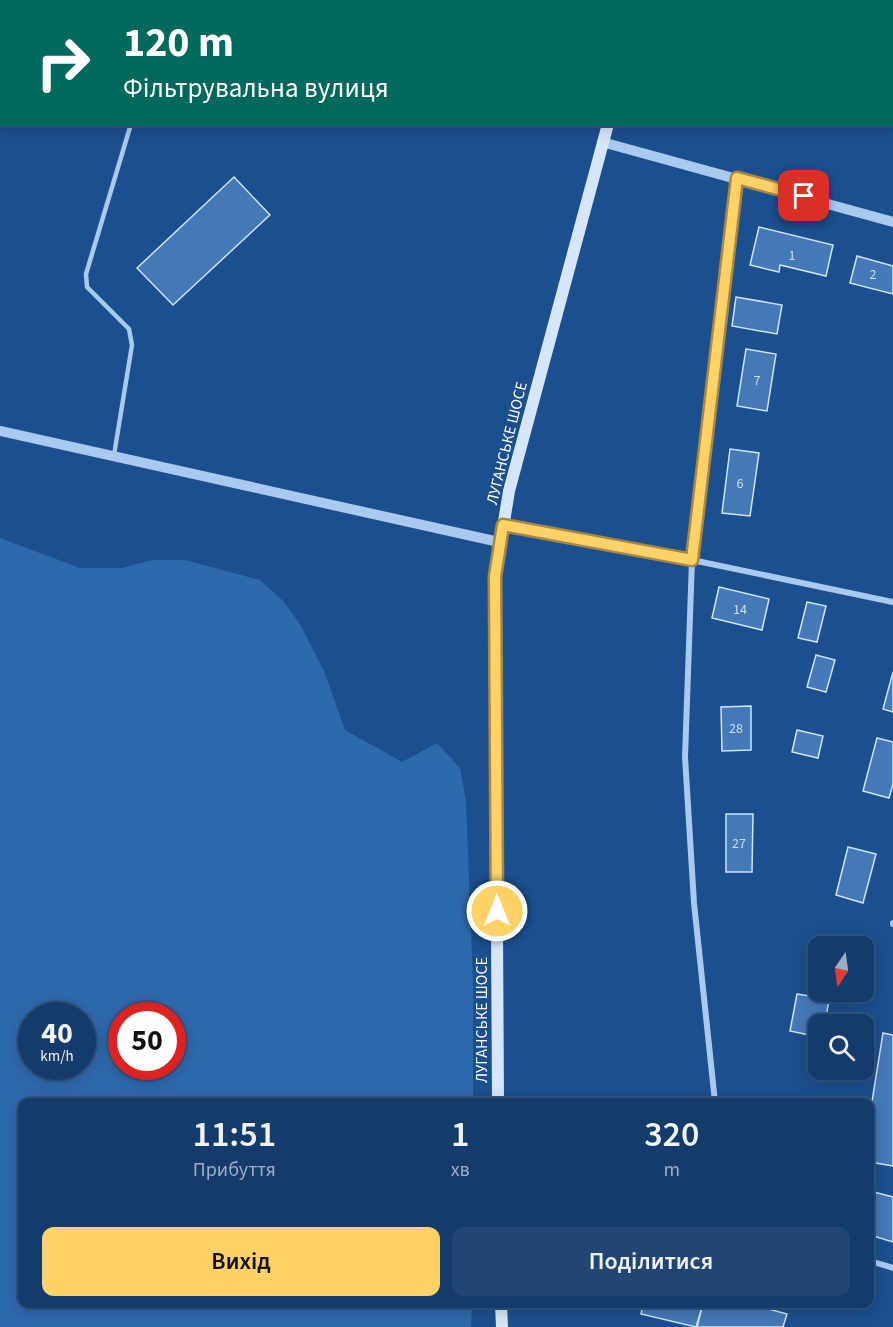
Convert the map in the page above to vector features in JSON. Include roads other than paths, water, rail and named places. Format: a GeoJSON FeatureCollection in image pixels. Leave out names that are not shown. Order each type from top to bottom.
{"type":"FeatureCollection","features":[{"type":"Feature","properties":{"kind":"main road","name":"ЛУГАНСЬКЕ ШОСЕ"},"geometry":{"type":"LineString","coordinates":[[498,1098],[495,577],[509,491],[607,126]]}},
{"type":"Feature","properties":{"kind":"main road"},"geometry":{"type":"LineString","coordinates":[[501,1308],[502,1327]]}},
{"type":"Feature","properties":{"kind":"street"},"geometry":{"type":"LineString","coordinates":[[602,142],[893,222]]}},
{"type":"Feature","properties":{"kind":"street"},"geometry":{"type":"LineString","coordinates":[[715,1098],[694,903],[685,757],[692,560],[737,178]]}},
{"type":"Feature","properties":{"kind":"street"},"geometry":{"type":"LineString","coordinates":[[0,431],[499,542]]}},
{"type":"Feature","properties":{"kind":"street"},"geometry":{"type":"LineString","coordinates":[[503,525],[692,560],[893,602]]}},
{"type":"Feature","properties":{"kind":"street"},"geometry":{"type":"LineString","coordinates":[[874,1262],[893,1268]]}},
{"type":"Feature","properties":{"kind":"lane"},"geometry":{"type":"LineString","coordinates":[[114,455],[132,345],[129,330],[87,287],[86,274],[129,126]]}}]}
